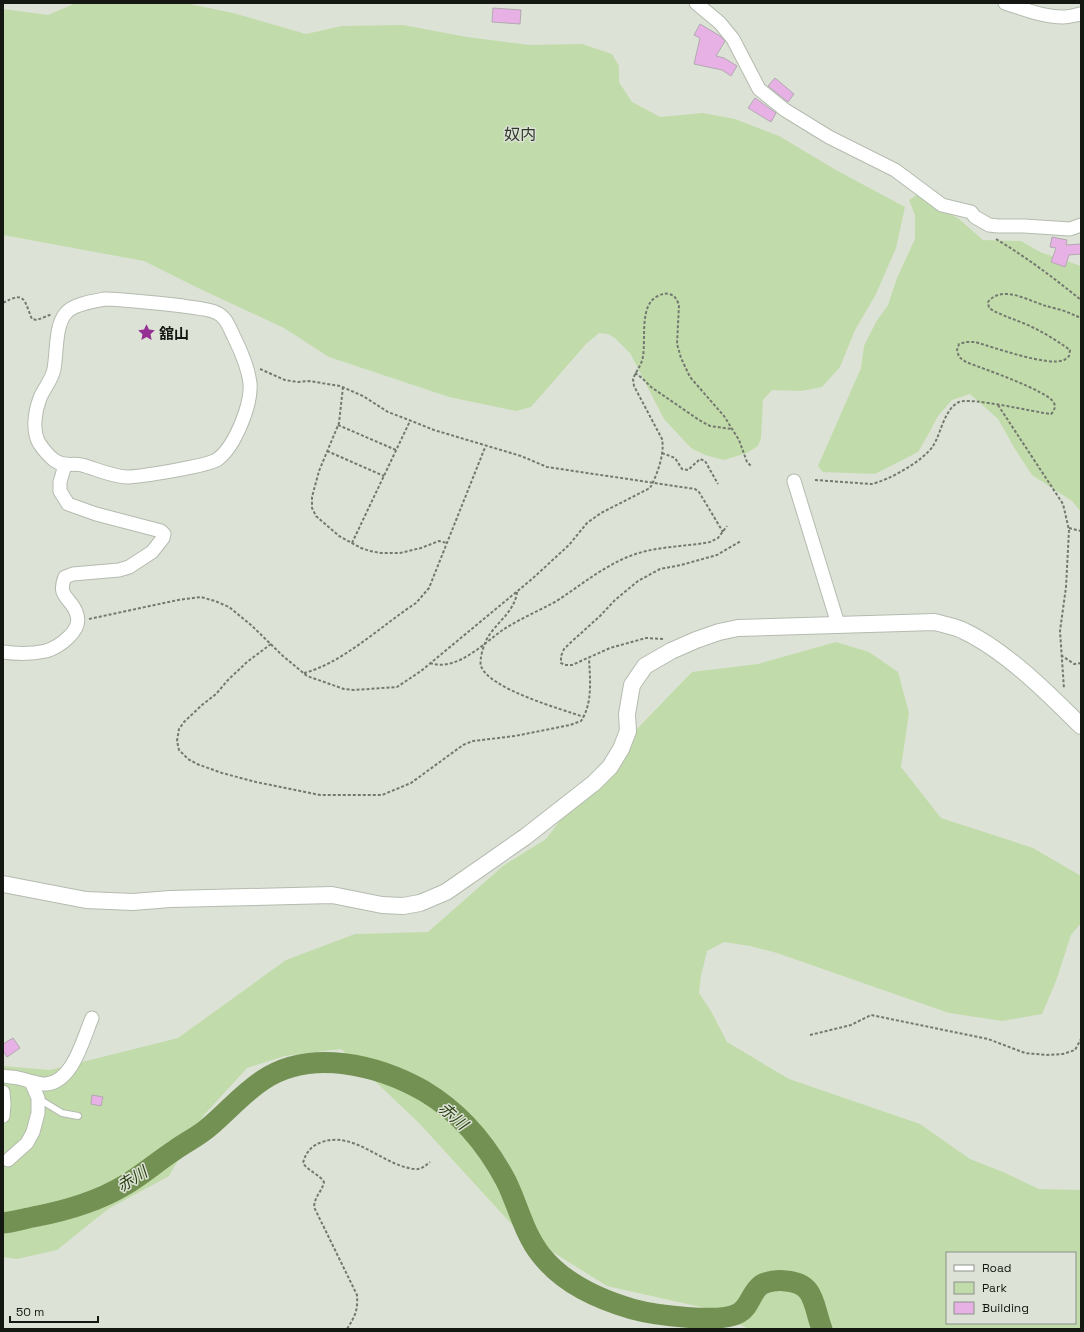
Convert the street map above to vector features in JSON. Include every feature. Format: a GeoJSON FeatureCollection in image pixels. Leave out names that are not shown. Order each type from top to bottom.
{"type":"FeatureCollection","features":[{"type":"Feature","properties":{"kind":"street"},"geometry":{"type":"LineString","coordinates":[[696,3],[720,23],[733,40],[759,89],[786,110],[829,137],[895,170],[942,205],[971,212],[989,225],[1070,229],[1081,225]]}},
{"type":"Feature","properties":{"kind":"street"},"geometry":{"type":"LineString","coordinates":[[1005,3],[1038,14],[1064,17],[1081,14]]}},
{"type":"Feature","properties":{"kind":"street"},"geometry":{"type":"LineString","coordinates":[[105,299],[164,304],[216,312],[226,320],[247,369],[250,388],[244,418],[235,437],[222,456],[216,461],[207,464],[126,477],[82,465],[66,465],[54,461],[39,442],[35,423],[40,398],[52,374],[60,319],[66,312],[83,304],[105,299]]}},
{"type":"Feature","properties":{"kind":"street"},"geometry":{"type":"LineString","coordinates":[[3,652],[17,654],[47,650],[72,635],[76,629],[78,615],[73,606],[65,597],[62,590],[62,583],[65,577],[73,574],[119,570],[129,567],[152,552],[163,538],[164,534],[161,531],[96,514],[68,504],[60,491],[60,482],[66,465]]}},
{"type":"Feature","properties":{"kind":"street"},"geometry":{"type":"LineString","coordinates":[[794,481],[838,624]]}},
{"type":"Feature","properties":{"kind":"street"},"geometry":{"type":"LineString","coordinates":[[3,884],[86,900],[133,902],[170,899],[332,896],[382,905],[403,906],[420,903],[446,892],[525,837],[594,783],[610,767],[621,749],[628,731],[627,714],[632,685],[645,666],[673,650],[713,634],[738,628],[935,622],[963,630],[987,643],[1024,673],[1081,726]]}},
{"type":"Feature","properties":{"kind":"street"},"geometry":{"type":"LineString","coordinates":[[3,1076],[17,1077],[31,1082],[45,1084],[54,1082],[66,1073],[78,1055],[80,1046],[92,1018]]}},
{"type":"Feature","properties":{"kind":"street"},"geometry":{"type":"LineString","coordinates":[[8,1160],[27,1143],[33,1132],[38,1113],[38,1098],[31,1082]]}},
{"type":"Feature","properties":{"kind":"street"},"geometry":{"type":"LineString","coordinates":[[3,1092],[3,1116]]}},
{"type":"Feature","properties":{"kind":"lane"},"geometry":{"type":"LineString","coordinates":[[38,1098],[62,1113],[78,1116]]}},
{"type":"Feature","properties":{"kind":"path"},"geometry":{"type":"LineString","coordinates":[[991,236],[1015,250],[1054,278],[1081,300]]}},
{"type":"Feature","properties":{"kind":"path"},"geometry":{"type":"LineString","coordinates":[[78,622],[148,606],[201,597],[229,607],[307,676],[344,689],[354,690],[396,687],[421,671],[456,643],[569,545],[587,523],[601,513],[650,488],[664,447],[662,439],[634,386],[633,379],[639,369],[643,356],[644,320],[647,307],[653,298],[664,293],[672,295],[677,300],[677,344],[681,358],[690,377],[724,416],[738,440],[747,462],[752,467]]}},
{"type":"Feature","properties":{"kind":"path"},"geometry":{"type":"LineString","coordinates":[[815,480],[871,484],[878,483],[908,467],[926,455],[934,445],[943,423],[952,408],[960,402],[986,403],[1051,414],[1055,406],[1054,402],[1041,392],[966,362],[959,357],[957,350],[959,344],[975,342],[1029,358],[1053,362],[1064,360],[1069,356],[1070,350],[1049,337],[1024,323],[998,314],[989,308],[988,302],[991,297],[1000,294],[1024,297],[1045,306],[1066,311],[1081,318]]}},
{"type":"Feature","properties":{"kind":"path"},"geometry":{"type":"LineString","coordinates":[[3,303],[14,298],[21,298],[26,302],[32,319],[37,320],[58,311],[66,312]]}},
{"type":"Feature","properties":{"kind":"path"},"geometry":{"type":"LineString","coordinates":[[244,361],[285,380],[298,382],[322,382],[343,387],[363,396],[388,412],[410,421],[434,430],[522,456],[547,467],[685,487],[699,492],[723,532]]}},
{"type":"Feature","properties":{"kind":"path"},"geometry":{"type":"LineString","coordinates":[[636,373],[651,387],[699,420],[710,426],[732,429]]}},
{"type":"Feature","properties":{"kind":"path"},"geometry":{"type":"LineString","coordinates":[[343,387],[338,425],[317,477],[312,496],[312,508],[316,516],[329,528],[352,543],[370,551],[400,553],[411,551],[439,541],[447,543]]}},
{"type":"Feature","properties":{"kind":"path"},"geometry":{"type":"LineString","coordinates":[[998,405],[1063,504],[1069,528],[1066,587],[1060,631],[1064,688],[1061,706]]}},
{"type":"Feature","properties":{"kind":"path"},"geometry":{"type":"LineString","coordinates":[[352,543],[410,421]]}},
{"type":"Feature","properties":{"kind":"path"},"geometry":{"type":"LineString","coordinates":[[338,425],[396,450]]}},
{"type":"Feature","properties":{"kind":"path"},"geometry":{"type":"LineString","coordinates":[[303,673],[322,667],[344,655],[416,603],[429,588],[486,445]]}},
{"type":"Feature","properties":{"kind":"path"},"geometry":{"type":"LineString","coordinates":[[327,451],[384,476]]}},
{"type":"Feature","properties":{"kind":"path"},"geometry":{"type":"LineString","coordinates":[[662,453],[675,458],[682,468],[688,470],[700,460],[705,462],[718,484]]}},
{"type":"Feature","properties":{"kind":"path"},"geometry":{"type":"LineString","coordinates":[[430,663],[436,665],[461,660],[504,629],[555,602],[608,566],[630,556],[647,551],[710,542],[718,538],[727,526]]}},
{"type":"Feature","properties":{"kind":"path"},"geometry":{"type":"LineString","coordinates":[[1069,528],[1081,531]]}},
{"type":"Feature","properties":{"kind":"path"},"geometry":{"type":"LineString","coordinates":[[673,650],[666,640],[646,638],[610,648],[572,665],[565,666],[561,663],[561,656],[564,649],[615,600],[638,581],[660,569],[717,555],[740,541]]}},
{"type":"Feature","properties":{"kind":"path"},"geometry":{"type":"LineString","coordinates":[[517,590],[516,599],[504,618],[487,638],[480,658],[481,667],[489,677],[507,689],[584,716]]}},
{"type":"Feature","properties":{"kind":"path"},"geometry":{"type":"LineString","coordinates":[[271,644],[247,662],[216,694],[184,722],[179,729],[177,741],[179,750],[188,759],[196,764],[222,773],[256,782],[320,795],[382,795],[411,783],[463,745],[473,741],[515,736],[570,725],[581,721],[588,706],[590,690],[589,658]]}},
{"type":"Feature","properties":{"kind":"path"},"geometry":{"type":"LineString","coordinates":[[1061,654],[1074,664],[1081,664]]}},
{"type":"Feature","properties":{"kind":"path"},"geometry":{"type":"LineString","coordinates":[[810,1035],[851,1025],[871,1015],[988,1040],[1025,1053],[1046,1055],[1063,1054],[1075,1050],[1081,1039]]}},
{"type":"Feature","properties":{"kind":"path"},"geometry":{"type":"LineString","coordinates":[[347,1329],[357,1311],[357,1295],[314,1207],[315,1200],[323,1187],[324,1182],[322,1178],[305,1166],[303,1163],[305,1156],[310,1148],[320,1143],[331,1140],[343,1140],[415,1169],[423,1168],[430,1162]]}},
{"type":"Feature","properties":{"kind":"green space"},"geometry":{"type":"Polygon","coordinates":[[[76,3],[185,3],[233,13],[306,34],[342,26],[403,25],[467,37],[529,45],[582,44],[612,54],[619,66],[619,82],[632,102],[660,117],[703,113],[735,119],[779,136],[836,170],[905,207],[896,248],[876,294],[855,330],[840,367],[822,387],[801,391],[772,390],[763,400],[761,438],[758,446],[747,453],[724,460],[705,455],[691,448],[664,419],[630,353],[615,338],[608,334],[599,333],[586,344],[531,407],[516,411],[449,397],[329,357],[284,328],[144,261],[3,235],[3,9],[48,15],[76,3]]]}},
{"type":"Feature","properties":{"kind":"green space"},"geometry":{"type":"Polygon","coordinates":[[[917,195],[959,219],[983,240],[1021,241],[1040,252],[1081,266],[1081,512],[1072,501],[1032,475],[998,419],[970,394],[952,400],[938,416],[918,452],[875,474],[823,472],[818,466],[861,368],[864,346],[876,322],[888,305],[897,278],[915,239],[915,215],[909,200],[917,195]]]}},
{"type":"Feature","properties":{"kind":"green space"},"geometry":{"type":"Polygon","coordinates":[[[836,642],[869,652],[898,672],[909,713],[901,767],[941,818],[1033,848],[1081,876],[1081,923],[1071,935],[1056,981],[1042,1014],[1002,1021],[949,1013],[777,953],[750,946],[724,942],[707,951],[701,976],[699,993],[711,1011],[727,1042],[789,1079],[920,1124],[970,1159],[1003,1172],[1039,1189],[1081,1190],[1081,1329],[749,1329],[705,1308],[607,1286],[516,1229],[419,1123],[341,1049],[285,1056],[247,1068],[204,1115],[169,1176],[108,1209],[57,1250],[17,1259],[3,1257],[3,1066],[50,1070],[178,1038],[286,960],[355,934],[428,932],[503,866],[546,839],[605,762],[692,672],[758,664],[836,642]]]}},
{"type":"Feature","properties":{"kind":"building"},"geometry":{"type":"Polygon","coordinates":[[[493,8],[521,10],[520,24],[492,22],[493,8]]]}},
{"type":"Feature","properties":{"kind":"building"},"geometry":{"type":"Polygon","coordinates":[[[700,24],[720,36],[725,41],[716,56],[724,58],[737,66],[731,76],[722,70],[694,64],[700,38],[694,35],[700,24]]]}},
{"type":"Feature","properties":{"kind":"building"},"geometry":{"type":"Polygon","coordinates":[[[775,78],[794,94],[788,102],[768,86],[775,78]]]}},
{"type":"Feature","properties":{"kind":"building"},"geometry":{"type":"Polygon","coordinates":[[[755,98],[776,113],[771,122],[748,108],[755,98]]]}},
{"type":"Feature","properties":{"kind":"building"},"geometry":{"type":"Polygon","coordinates":[[[1052,237],[1067,240],[1066,245],[1081,244],[1081,254],[1069,255],[1065,267],[1051,262],[1056,248],[1050,247],[1052,237]]]}},
{"type":"Feature","properties":{"kind":"building"},"geometry":{"type":"Polygon","coordinates":[[[13,1038],[20,1048],[7,1057],[3,1051],[3,1044],[13,1038]]]}},
{"type":"Feature","properties":{"kind":"building"},"geometry":{"type":"Polygon","coordinates":[[[92,1095],[103,1097],[101,1106],[91,1104],[92,1095]]]}},
{"type":"Feature","properties":{"kind":"waterway","name":"赤川"},"geometry":{"type":"LineString","coordinates":[[3,1223],[69,1209],[114,1191],[201,1133],[255,1085],[282,1070],[302,1065],[323,1063],[344,1064],[366,1068],[406,1082],[437,1099],[460,1119],[481,1142],[506,1181],[535,1247],[550,1265],[560,1274],[582,1289],[632,1309],[671,1316],[717,1318],[739,1313],[746,1307],[755,1291],[761,1285],[773,1281],[786,1281],[803,1286],[808,1291],[815,1304],[822,1329]]}},
{"type":"Feature","properties":{"kind":"place","name":"舘山"},"geometry":{"type":"Point","coordinates":[146,333]}},
{"type":"Feature","properties":{"kind":"district","name":"奴内"},"geometry":{"type":"Point","coordinates":[520,134]}}]}
